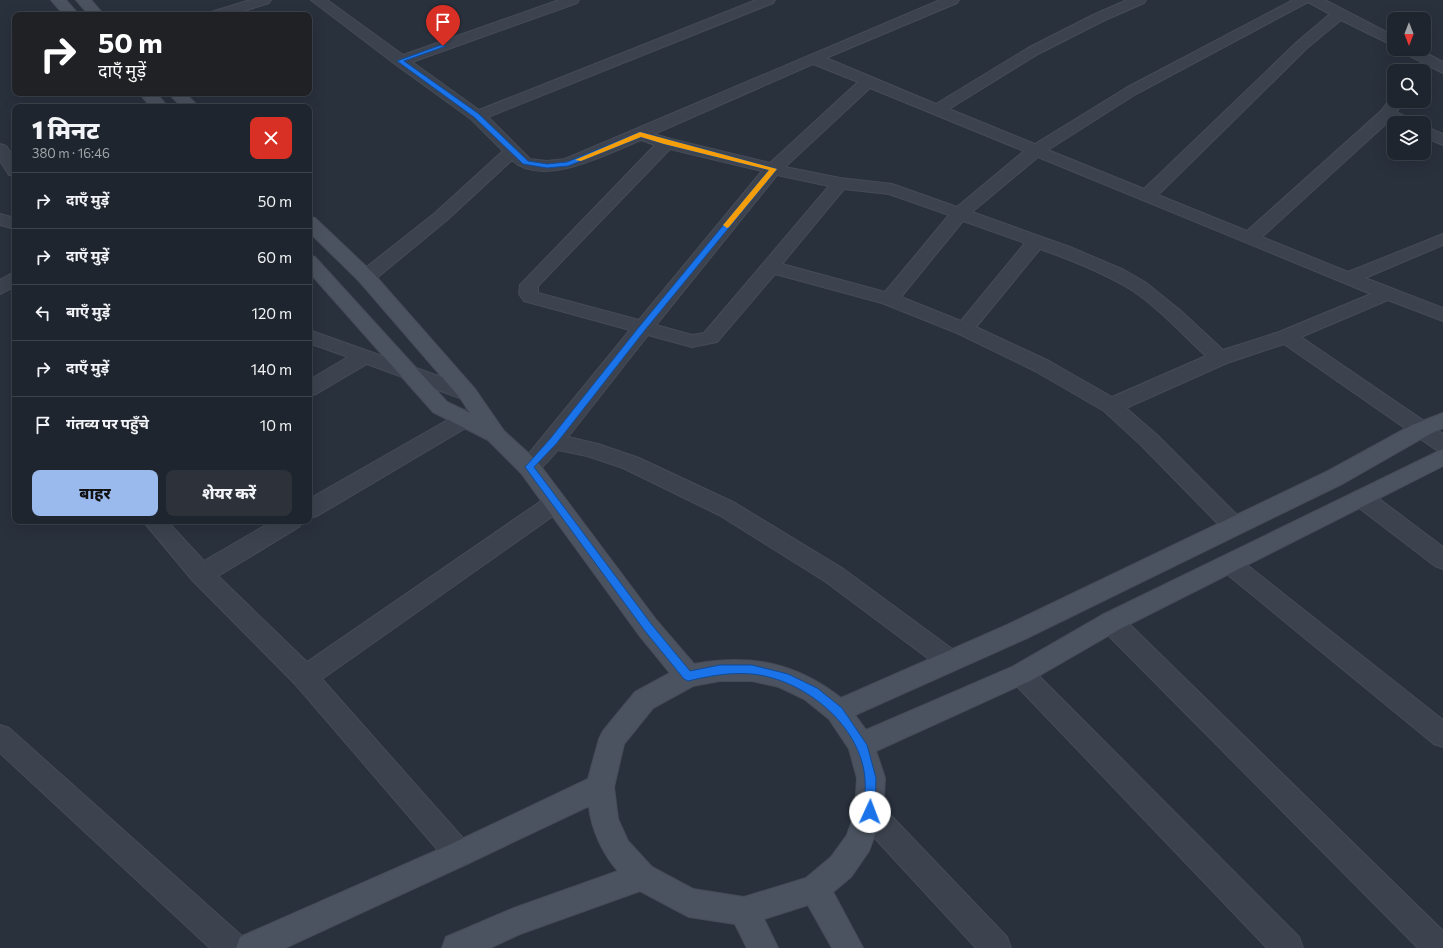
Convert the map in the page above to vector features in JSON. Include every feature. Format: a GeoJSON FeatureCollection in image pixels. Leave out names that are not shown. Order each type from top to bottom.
{"type":"FeatureCollection","features":[{"type":"Feature","properties":{"kind":"main road"},"geometry":{"type":"LineString","coordinates":[[58,0],[69,12]]}},
{"type":"Feature","properties":{"kind":"main road"},"geometry":{"type":"LineString","coordinates":[[83,0],[94,12]]}},
{"type":"Feature","properties":{"kind":"main road"},"geometry":{"type":"LineString","coordinates":[[150,96],[157,104]]}},
{"type":"Feature","properties":{"kind":"main road"},"geometry":{"type":"LineString","coordinates":[[179,96],[188,104]]}},
{"type":"Feature","properties":{"kind":"main road"},"geometry":{"type":"LineString","coordinates":[[312,225],[366,277],[470,408],[496,436],[529,467],[648,628],[688,676]]}},
{"type":"Feature","properties":{"kind":"main road"},"geometry":{"type":"LineString","coordinates":[[312,264],[409,372]]}},
{"type":"Feature","properties":{"kind":"main road"},"geometry":{"type":"LineString","coordinates":[[838,711],[1023,628],[1336,477],[1420,430],[1443,420]]}},
{"type":"Feature","properties":{"kind":"main road"},"geometry":{"type":"LineString","coordinates":[[862,745],[1021,674],[1111,622],[1443,457]]}},
{"type":"Feature","properties":{"kind":"main road"},"geometry":{"type":"LineString","coordinates":[[720,670],[752,670],[784,677],[806,688],[838,711],[862,745],[871,778],[870,812],[859,842],[841,868],[815,889],[744,911],[689,903],[642,877],[618,850],[604,819],[600,787],[612,739],[644,700],[688,676],[720,670]]}},
{"type":"Feature","properties":{"kind":"main road"},"geometry":{"type":"LineString","coordinates":[[251,948],[459,854],[600,787]]}},
{"type":"Feature","properties":{"kind":"main road"},"geometry":{"type":"LineString","coordinates":[[457,948],[514,922],[642,877]]}},
{"type":"Feature","properties":{"kind":"main road"},"geometry":{"type":"LineString","coordinates":[[815,889],[848,948]]}},
{"type":"Feature","properties":{"kind":"main road"},"geometry":{"type":"LineString","coordinates":[[744,911],[763,948]]}},
{"type":"Feature","properties":{"kind":"street"},"geometry":{"type":"LineString","coordinates":[[226,12],[264,0]]}},
{"type":"Feature","properties":{"kind":"street"},"geometry":{"type":"LineString","coordinates":[[318,0],[476,116],[525,163],[547,166],[568,164],[952,0]]}},
{"type":"Feature","properties":{"kind":"street"},"geometry":{"type":"LineString","coordinates":[[400,61],[572,0]]}},
{"type":"Feature","properties":{"kind":"street"},"geometry":{"type":"LineString","coordinates":[[476,116],[768,0]]}},
{"type":"Feature","properties":{"kind":"street"},"geometry":{"type":"LineString","coordinates":[[937,110],[1033,51],[1098,18],[1139,0]]}},
{"type":"Feature","properties":{"kind":"street"},"geometry":{"type":"LineString","coordinates":[[889,299],[959,214],[1035,151],[1131,91],[1303,0]]}},
{"type":"Feature","properties":{"kind":"street"},"geometry":{"type":"LineString","coordinates":[[1314,0],[1387,38]]}},
{"type":"Feature","properties":{"kind":"street"},"geometry":{"type":"LineString","coordinates":[[1147,196],[1302,45],[1340,13]]}},
{"type":"Feature","properties":{"kind":"street"},"geometry":{"type":"LineString","coordinates":[[1414,56],[1423,64]]}},
{"type":"Feature","properties":{"kind":"street"},"geometry":{"type":"LineString","coordinates":[[814,59],[1035,151],[1387,294],[1443,315]]}},
{"type":"Feature","properties":{"kind":"street"},"geometry":{"type":"LineString","coordinates":[[1431,67],[1443,68]]}},
{"type":"Feature","properties":{"kind":"street"},"geometry":{"type":"LineString","coordinates":[[529,467],[553,442],[642,328],[773,169],[868,82]]}},
{"type":"Feature","properties":{"kind":"street"},"geometry":{"type":"LineString","coordinates":[[1250,238],[1392,108],[1399,116]]}},
{"type":"Feature","properties":{"kind":"street"},"geometry":{"type":"LineString","coordinates":[[640,134],[666,143],[773,169],[840,182],[892,189],[1036,242],[1117,274],[1138,286],[1174,315],[1220,358]]}},
{"type":"Feature","properties":{"kind":"street"},"geometry":{"type":"LineString","coordinates":[[1431,134],[1443,140]]}},
{"type":"Feature","properties":{"kind":"street"},"geometry":{"type":"LineString","coordinates":[[666,143],[529,285],[528,294],[537,300],[692,341],[710,338],[771,267],[840,182]]}},
{"type":"Feature","properties":{"kind":"street"},"geometry":{"type":"LineString","coordinates":[[0,149],[12,167]]}},
{"type":"Feature","properties":{"kind":"street"},"geometry":{"type":"LineString","coordinates":[[366,277],[488,177],[512,151]]}},
{"type":"Feature","properties":{"kind":"street"},"geometry":{"type":"LineString","coordinates":[[0,219],[12,223]]}},
{"type":"Feature","properties":{"kind":"street"},"geometry":{"type":"LineString","coordinates":[[1349,278],[1443,239]]}},
{"type":"Feature","properties":{"kind":"street"},"geometry":{"type":"LineString","coordinates":[[964,328],[1036,242]]}},
{"type":"Feature","properties":{"kind":"street"},"geometry":{"type":"LineString","coordinates":[[771,267],[889,299],[964,328],[1042,366],[1111,406],[1149,440],[1234,526]]}},
{"type":"Feature","properties":{"kind":"street"},"geometry":{"type":"LineString","coordinates":[[0,288],[12,280]]}},
{"type":"Feature","properties":{"kind":"street"},"geometry":{"type":"LineString","coordinates":[[1111,406],[1220,358],[1286,336],[1387,294]]}},
{"type":"Feature","properties":{"kind":"street"},"geometry":{"type":"LineString","coordinates":[[1286,336],[1420,430],[1443,444]]}},
{"type":"Feature","properties":{"kind":"street"},"geometry":{"type":"LineString","coordinates":[[312,337],[409,372],[470,408],[312,508]]}},
{"type":"Feature","properties":{"kind":"street"},"geometry":{"type":"LineString","coordinates":[[312,386],[364,357]]}},
{"type":"Feature","properties":{"kind":"street"},"geometry":{"type":"LineString","coordinates":[[553,442],[590,449],[632,463],[727,509],[834,575],[950,661]]}},
{"type":"Feature","properties":{"kind":"street"},"geometry":{"type":"LineString","coordinates":[[1362,498],[1443,560]]}},
{"type":"Feature","properties":{"kind":"street"},"geometry":{"type":"LineString","coordinates":[[305,677],[555,504]]}},
{"type":"Feature","properties":{"kind":"street"},"geometry":{"type":"LineString","coordinates":[[157,524],[201,574],[305,677],[459,854]]}},
{"type":"Feature","properties":{"kind":"street"},"geometry":{"type":"LineString","coordinates":[[201,574],[286,524]]}},
{"type":"Feature","properties":{"kind":"street"},"geometry":{"type":"LineString","coordinates":[[1230,564],[1443,736]]}},
{"type":"Feature","properties":{"kind":"street"},"geometry":{"type":"LineString","coordinates":[[1111,622],[1439,948]]}},
{"type":"Feature","properties":{"kind":"street"},"geometry":{"type":"LineString","coordinates":[[1021,674],[1288,948]]}},
{"type":"Feature","properties":{"kind":"street"},"geometry":{"type":"LineString","coordinates":[[0,736],[232,948]]}},
{"type":"Feature","properties":{"kind":"street"},"geometry":{"type":"LineString","coordinates":[[870,812],[996,948]]}},
{"type":"Feature","properties":{"kind":"slow traffic"},"geometry":{"type":"LineString","coordinates":[[578,160],[640,134],[666,143],[773,169],[727,225]]}},
{"type":"Feature","properties":{"kind":"route"},"geometry":{"type":"LineString","coordinates":[[443,46],[400,61],[476,116],[525,163],[547,166],[568,164],[640,134],[666,143],[773,169],[642,328],[553,442],[529,467],[648,628],[688,676],[720,670],[752,670],[784,677],[813,691],[838,711],[862,745],[871,778],[870,812]]}}]}
